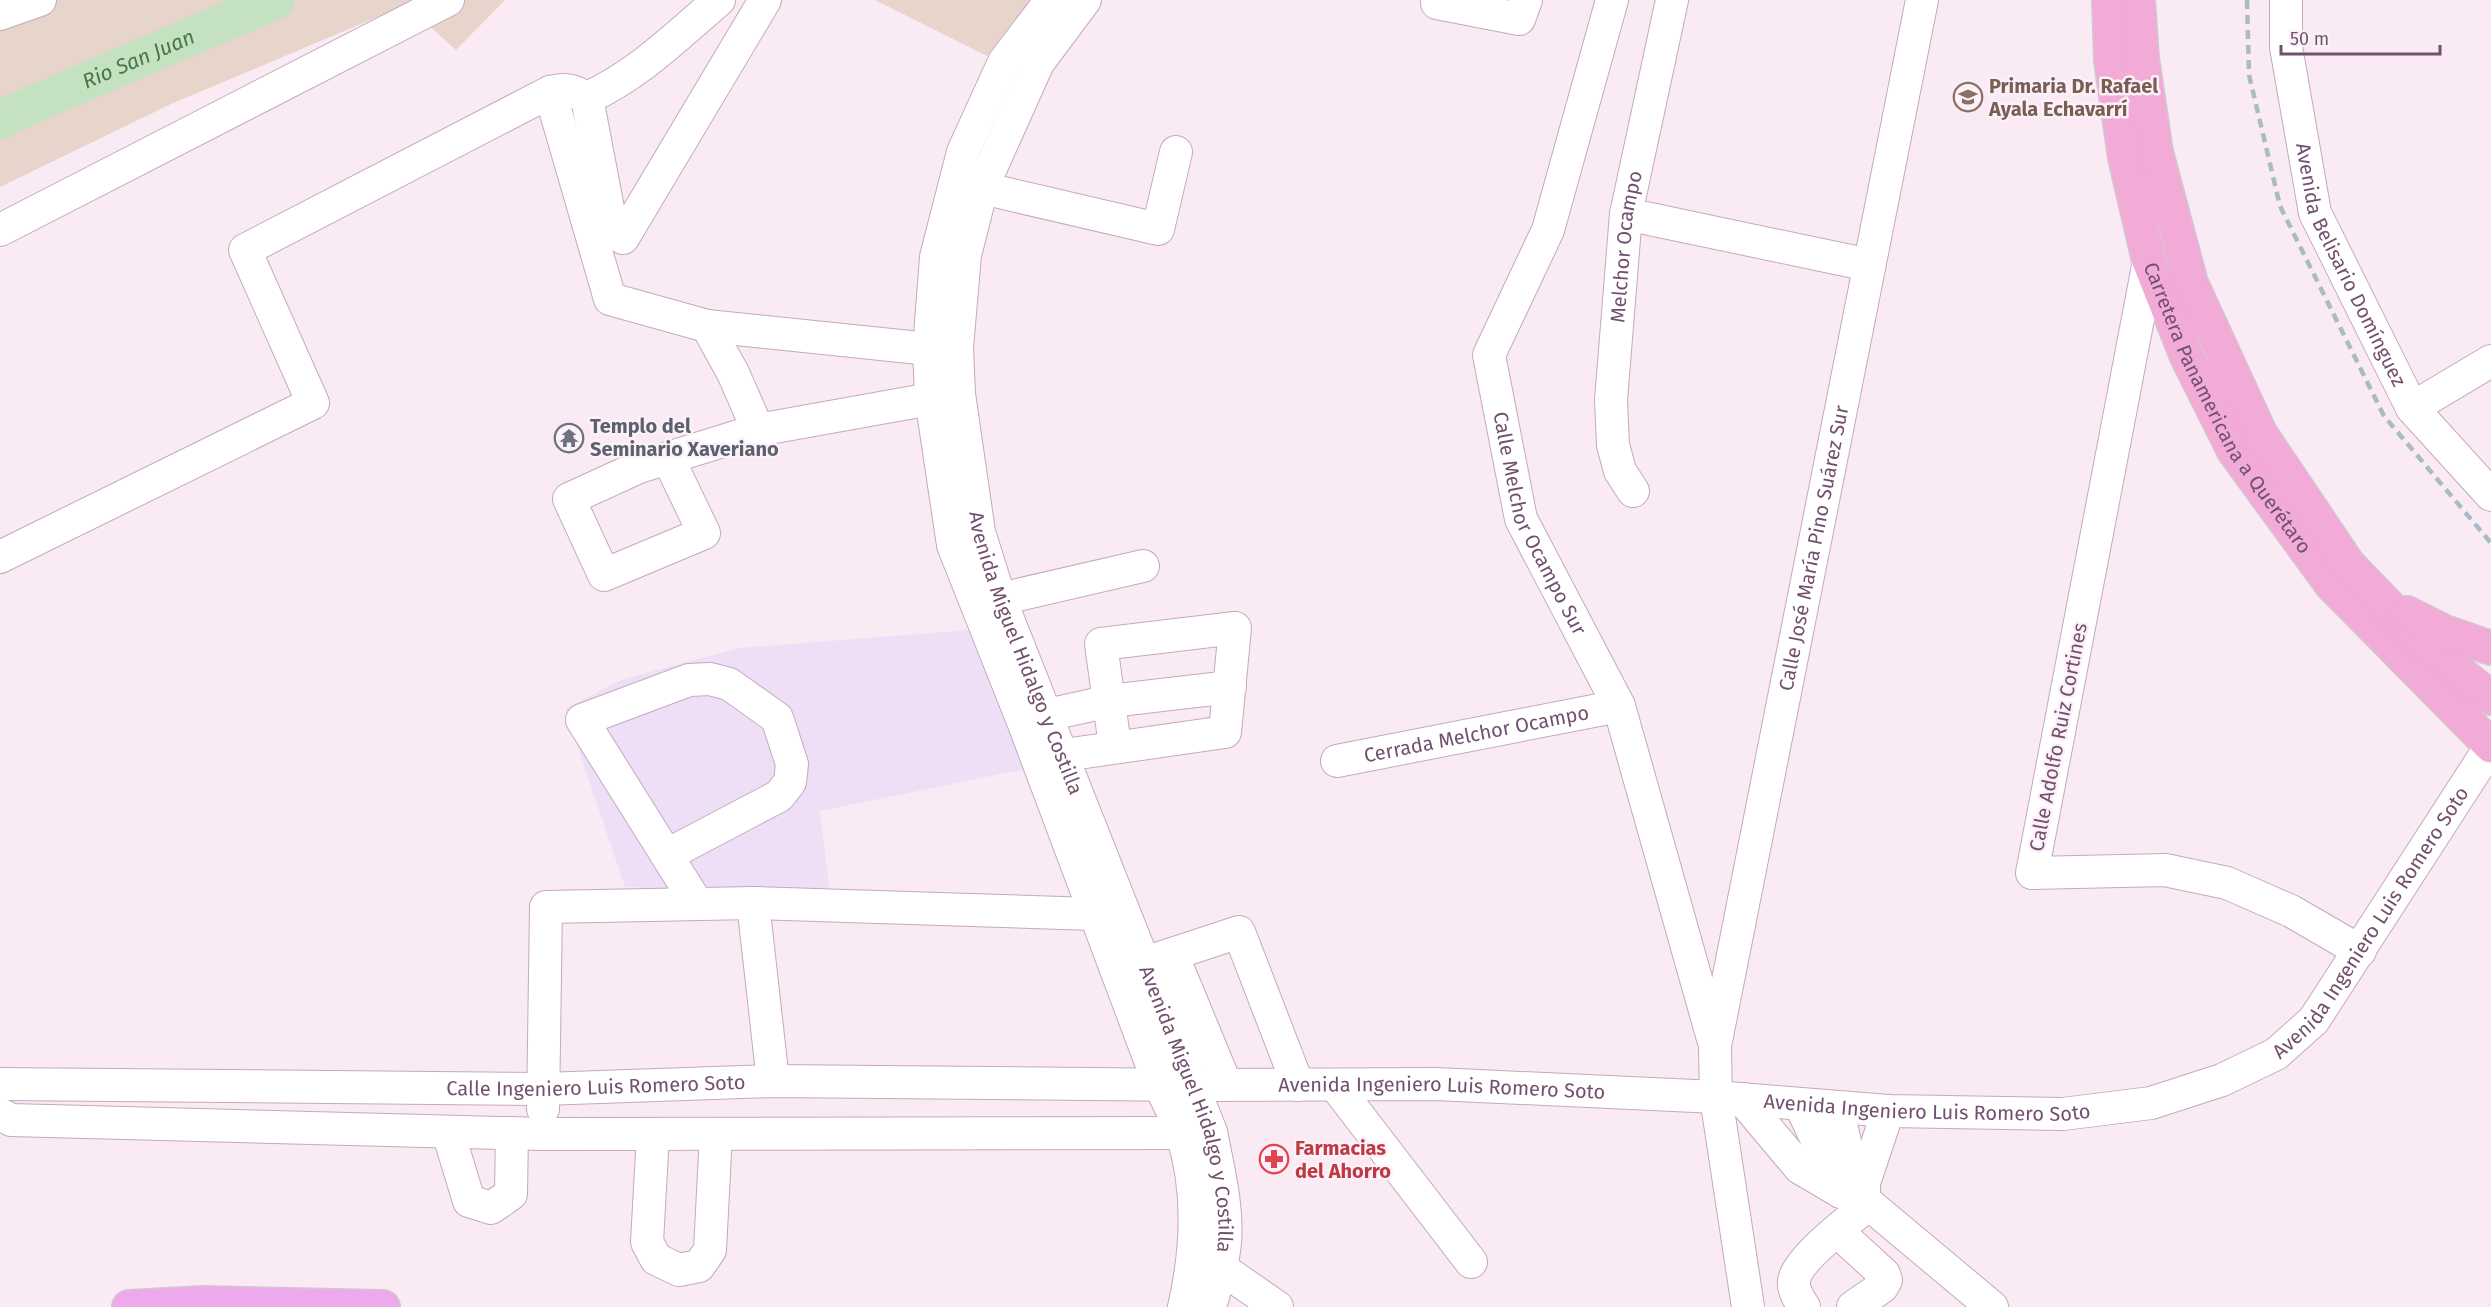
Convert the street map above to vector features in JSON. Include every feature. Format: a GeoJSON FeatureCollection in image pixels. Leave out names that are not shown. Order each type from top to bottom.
{"type":"FeatureCollection","features":[{"type":"Feature","properties":{"kind":"highway"},"geometry":{"type":"LineString","coordinates":[[129,1307],[202,1303],[383,1307]]}},
{"type":"Feature","properties":{"kind":"main road","name":"Carretera Panamericana a Querétaro"},"geometry":{"type":"LineString","coordinates":[[2109,0],[2111,62],[2125,158],[2149,261],[2187,357],[2234,451],[2331,584],[2491,746]]}},
{"type":"Feature","properties":{"kind":"main road","name":"Carretera Panamericana a Querétaro"},"geometry":{"type":"LineString","coordinates":[[2138,0],[2142,58],[2156,152],[2191,283],[2260,433],[2348,564],[2428,647],[2491,698]]}},
{"type":"Feature","properties":{"kind":"main road"},"geometry":{"type":"LineString","coordinates":[[2382,601],[2445,632],[2491,648]]}},
{"type":"Feature","properties":{"kind":"street"},"geometry":{"type":"LineString","coordinates":[[0,14],[40,0]]}},
{"type":"Feature","properties":{"kind":"street"},"geometry":{"type":"LineString","coordinates":[[0,230],[448,0]]}},
{"type":"Feature","properties":{"kind":"street"},"geometry":{"type":"LineString","coordinates":[[587,98],[611,87],[642,66],[719,0]]}},
{"type":"Feature","properties":{"kind":"street"},"geometry":{"type":"LineString","coordinates":[[0,557],[313,403],[245,249],[550,92],[562,89],[575,91],[587,98],[609,214],[623,238],[765,0]]}},
{"type":"Feature","properties":{"kind":"street","name":"Avenida Miguel Hidalgo y Costilla"},"geometry":{"type":"LineString","coordinates":[[1051,0],[1004,62],[963,152],[936,257],[929,349],[945,396],[979,532],[1000,598],[1047,715],[1050,756],[1094,914],[1159,1084],[1196,1133],[1222,1186],[1225,1241],[1221,1268],[1210,1307]]}},
{"type":"Feature","properties":{"kind":"street","name":"Avenida Miguel Hidalgo y Costilla"},"geometry":{"type":"LineString","coordinates":[[1085,0],[1038,63],[982,188],[965,255],[957,347],[945,396],[954,545],[1050,756],[1159,959],[1192,1085],[1196,1133],[1195,1243],[1184,1307]]}},
{"type":"Feature","properties":{"kind":"street"},"geometry":{"type":"LineString","coordinates":[[1438,0],[1437,3],[1520,19],[1526,0]]}},
{"type":"Feature","properties":{"kind":"street","name":"Calle Melchor Ocampo Sur"},"geometry":{"type":"LineString","coordinates":[[1612,0],[1548,230],[1489,355],[1521,519],[1618,706],[1715,1046]]}},
{"type":"Feature","properties":{"kind":"street","name":"Melchor Ocampo"},"geometry":{"type":"LineString","coordinates":[[1633,490],[1620,471],[1613,445],[1611,400],[1626,214],[1672,0]]}},
{"type":"Feature","properties":{"kind":"street","name":"Calle José María Pino Suárez Sur"},"geometry":{"type":"LineString","coordinates":[[1748,1307],[1729,1098],[1715,1046],[1922,0]]}},
{"type":"Feature","properties":{"kind":"street","name":"Avenida Belisario Domínguez"},"geometry":{"type":"LineString","coordinates":[[2286,0],[2286,47],[2315,213],[2412,408],[2491,495]]}},
{"type":"Feature","properties":{"kind":"street"},"geometry":{"type":"LineString","coordinates":[[550,92],[610,300],[707,326],[929,349]]}},
{"type":"Feature","properties":{"kind":"street"},"geometry":{"type":"LineString","coordinates":[[982,188],[1158,229],[1176,152]]}},
{"type":"Feature","properties":{"kind":"street"},"geometry":{"type":"LineString","coordinates":[[1626,214],[1869,265]]}},
{"type":"Feature","properties":{"kind":"street","name":"Calle Adolfo Ruiz Cortines"},"geometry":{"type":"LineString","coordinates":[[2149,261],[2032,873],[2165,870],[2227,883],[2291,911],[2360,951]]}},
{"type":"Feature","properties":{"kind":"street"},"geometry":{"type":"LineString","coordinates":[[707,326],[733,373],[758,430]]}},
{"type":"Feature","properties":{"kind":"street"},"geometry":{"type":"LineString","coordinates":[[2412,408],[2491,361]]}},
{"type":"Feature","properties":{"kind":"street"},"geometry":{"type":"LineString","coordinates":[[668,458],[704,533],[604,574],[569,499],[639,467],[758,430],[945,396]]}},
{"type":"Feature","properties":{"kind":"street"},"geometry":{"type":"LineString","coordinates":[[1000,598],[1143,566]]}},
{"type":"Feature","properties":{"kind":"street"},"geometry":{"type":"LineString","coordinates":[[1050,756],[1225,732],[1235,628],[1101,644],[1115,746]]}},
{"type":"Feature","properties":{"kind":"street"},"geometry":{"type":"LineString","coordinates":[[667,855],[779,796],[790,782],[792,764],[777,718],[729,684],[710,679],[689,680],[582,720],[696,903]]}},
{"type":"Feature","properties":{"kind":"street"},"geometry":{"type":"LineString","coordinates":[[1047,715],[1110,701],[1230,687]]}},
{"type":"Feature","properties":{"kind":"street","name":"Cerrada Melchor Ocampo"},"geometry":{"type":"LineString","coordinates":[[1336,761],[1618,706]]}},
{"type":"Feature","properties":{"kind":"street","name":"Avenida Ingeniero Luis Romero Soto"},"geometry":{"type":"LineString","coordinates":[[1192,1085],[1436,1084],[1729,1098],[1888,1111],[2063,1114],[2151,1103],[2222,1080],[2276,1054],[2314,1020],[2491,746]]}},
{"type":"Feature","properties":{"kind":"street"},"geometry":{"type":"LineString","coordinates":[[753,903],[773,1081]]}},
{"type":"Feature","properties":{"kind":"street"},"geometry":{"type":"LineString","coordinates":[[448,1132],[469,1202],[491,1208],[511,1194],[527,1134],[543,1089],[546,907],[753,903],[1094,914]]}},
{"type":"Feature","properties":{"kind":"street"},"geometry":{"type":"LineString","coordinates":[[1226,1085],[1159,959],[1239,932],[1298,1085]]}},
{"type":"Feature","properties":{"kind":"street","name":"Calle Ingeniero Luis Romero Soto"},"geometry":{"type":"LineString","coordinates":[[13,1084],[543,1089],[773,1081],[1192,1085]]}},
{"type":"Feature","properties":{"kind":"street"},"geometry":{"type":"LineString","coordinates":[[13,1084],[4,1120],[527,1134],[1196,1133]]}},
{"type":"Feature","properties":{"kind":"street"},"geometry":{"type":"LineString","coordinates":[[1335,1085],[1471,1262]]}},
{"type":"Feature","properties":{"kind":"street"},"geometry":{"type":"LineString","coordinates":[[1729,1098],[1800,1168],[1859,1194]]}},
{"type":"Feature","properties":{"kind":"street"},"geometry":{"type":"LineString","coordinates":[[1800,1104],[1859,1194],[1992,1307]]}},
{"type":"Feature","properties":{"kind":"street"},"geometry":{"type":"LineString","coordinates":[[1837,1107],[1859,1194]]}},
{"type":"Feature","properties":{"kind":"street"},"geometry":{"type":"LineString","coordinates":[[1804,1307],[1795,1293],[1794,1279],[1807,1257],[1837,1231],[1859,1194],[1888,1111]]}},
{"type":"Feature","properties":{"kind":"street"},"geometry":{"type":"LineString","coordinates":[[652,1134],[647,1242],[656,1259],[679,1270],[699,1266],[710,1250],[716,1134]]}},
{"type":"Feature","properties":{"kind":"street"},"geometry":{"type":"LineString","coordinates":[[1837,1231],[1884,1274],[1886,1280],[1882,1287],[1853,1307]]}},
{"type":"Feature","properties":{"kind":"street"},"geometry":{"type":"LineString","coordinates":[[1221,1268],[1277,1307]]}},
{"type":"Feature","properties":{"kind":"shaded area"},"geometry":{"type":"Polygon","coordinates":[[[46,0],[505,0],[456,50],[406,5],[171,104],[0,187],[0,18],[46,0]]]}},
{"type":"Feature","properties":{"kind":"shaded area"},"geometry":{"type":"Polygon","coordinates":[[[875,0],[1030,0],[987,56],[875,0]]]}},
{"type":"Feature","properties":{"kind":"shaded area"},"geometry":{"type":"Polygon","coordinates":[[[970,630],[1030,768],[820,811],[830,894],[625,887],[565,709],[623,679],[740,648],[970,630]]]}},
{"type":"Feature","properties":{"kind":"waterway","name":"Rio San Juan"},"geometry":{"type":"LineString","coordinates":[[0,121],[6,116],[276,0]]}},
{"type":"Feature","properties":{"kind":"railway"},"geometry":{"type":"LineString","coordinates":[[2247,0],[2249,75],[2280,206],[2384,416],[2491,543]]}},
{"type":"Feature","properties":{"kind":"place","name":"Primaria Dr. Rafael Ayala Echavarrí"},"geometry":{"type":"Point","coordinates":[1968,97]}},
{"type":"Feature","properties":{"kind":"place","name":"Templo del Seminario Xaveriano"},"geometry":{"type":"Point","coordinates":[569,438]}},
{"type":"Feature","properties":{"kind":"place","name":"Farmacias del Ahorro"},"geometry":{"type":"Point","coordinates":[1274,1159]}}]}
